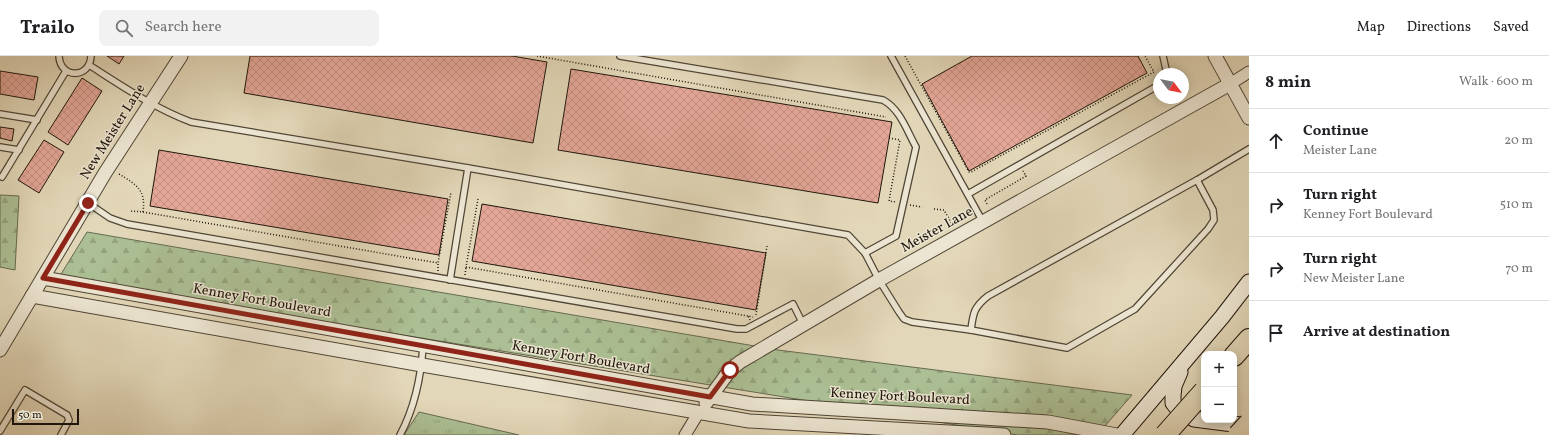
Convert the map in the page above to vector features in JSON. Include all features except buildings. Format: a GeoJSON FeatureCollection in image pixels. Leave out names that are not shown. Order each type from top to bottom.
{"type":"FeatureCollection","features":[{"type":"Feature","properties":{"kind":"highway"},"geometry":{"type":"LineString","coordinates":[[1237,353],[1249,339]]}},
{"type":"Feature","properties":{"kind":"highway"},"geometry":{"type":"LineString","coordinates":[[1165,435],[1201,394]]}},
{"type":"Feature","properties":{"kind":"highway"},"geometry":{"type":"LineString","coordinates":[[1238,435],[1249,423]]}},
{"type":"Feature","properties":{"kind":"main road"},"geometry":{"type":"LineString","coordinates":[[1122,435],[1182,365],[1249,282]]}},
{"type":"Feature","properties":{"kind":"main road"},"geometry":{"type":"LineString","coordinates":[[1182,365],[1179,377],[1174,386],[1173,403],[1177,408],[1194,419],[1249,426]]}},
{"type":"Feature","properties":{"kind":"street","name":"New Meister Lane"},"geometry":{"type":"LineString","coordinates":[[0,350],[88,203],[181,56]]}},
{"type":"Feature","properties":{"kind":"street"},"geometry":{"type":"LineString","coordinates":[[1215,56],[1249,118]]}},
{"type":"Feature","properties":{"kind":"street"},"geometry":{"type":"LineString","coordinates":[[1230,84],[1249,72]]}},
{"type":"Feature","properties":{"kind":"street","name":"Meister Lane"},"geometry":{"type":"LineString","coordinates":[[685,435],[699,412],[730,370],[740,362],[879,280],[1230,84]]}},
{"type":"Feature","properties":{"kind":"street","name":"Kenney Fort Boulevard"},"geometry":{"type":"LineString","coordinates":[[43,278],[752,404],[1048,422],[1117,435]]}},
{"type":"Feature","properties":{"kind":"street"},"geometry":{"type":"LineString","coordinates":[[32,296],[749,421],[1004,435]]}},
{"type":"Feature","properties":{"kind":"lane"},"geometry":{"type":"LineString","coordinates":[[59,56],[60,62],[66,71],[76,73],[81,72],[89,65],[91,56]]}},
{"type":"Feature","properties":{"kind":"lane"},"geometry":{"type":"LineString","coordinates":[[620,56],[875,99],[891,104],[896,109],[916,147],[896,236],[865,253]]}},
{"type":"Feature","properties":{"kind":"lane"},"geometry":{"type":"LineString","coordinates":[[891,56],[983,222]]}},
{"type":"Feature","properties":{"kind":"lane"},"geometry":{"type":"LineString","coordinates":[[1163,56],[1166,68]]}},
{"type":"Feature","properties":{"kind":"lane"},"geometry":{"type":"LineString","coordinates":[[89,65],[150,104],[172,115],[191,122],[468,168],[848,235],[865,253],[879,280],[904,319],[912,322],[971,330],[1067,348],[1135,309],[1208,229],[1214,220],[1213,210],[1197,180]]}},
{"type":"Feature","properties":{"kind":"lane"},"geometry":{"type":"LineString","coordinates":[[2,176],[66,71]]}},
{"type":"Feature","properties":{"kind":"lane"},"geometry":{"type":"LineString","coordinates":[[968,194],[1153,88]]}},
{"type":"Feature","properties":{"kind":"lane"},"geometry":{"type":"LineString","coordinates":[[0,114],[37,120]]}},
{"type":"Feature","properties":{"kind":"lane"},"geometry":{"type":"LineString","coordinates":[[0,147],[19,150]]}},
{"type":"Feature","properties":{"kind":"lane"},"geometry":{"type":"LineString","coordinates":[[971,330],[973,314],[978,304],[988,296],[1197,180],[1249,149]]}},
{"type":"Feature","properties":{"kind":"lane"},"geometry":{"type":"LineString","coordinates":[[450,280],[468,168]]}},
{"type":"Feature","properties":{"kind":"lane"},"geometry":{"type":"LineString","coordinates":[[88,203],[110,218],[128,224],[737,329],[746,329],[793,304],[803,324]]}},
{"type":"Feature","properties":{"kind":"lane"},"geometry":{"type":"LineString","coordinates":[[400,435],[417,394],[422,365],[423,346]]}},
{"type":"Feature","properties":{"kind":"lane"},"geometry":{"type":"LineString","coordinates":[[0,432],[25,390],[67,415],[69,420],[61,435]]}},
{"type":"Feature","properties":{"kind":"path"},"geometry":{"type":"LineString","coordinates":[[537,56],[886,117]]}},
{"type":"Feature","properties":{"kind":"path"},"geometry":{"type":"LineString","coordinates":[[905,56],[969,172],[972,172],[1154,72],[1145,56]]}},
{"type":"Feature","properties":{"kind":"path"},"geometry":{"type":"LineString","coordinates":[[889,138],[900,140],[889,201],[898,203]]}},
{"type":"Feature","properties":{"kind":"path"},"geometry":{"type":"LineString","coordinates":[[987,204],[985,200],[1026,176],[1022,169]]}},
{"type":"Feature","properties":{"kind":"path"},"geometry":{"type":"LineString","coordinates":[[119,174],[140,189],[144,203],[143,212]]}},
{"type":"Feature","properties":{"kind":"path"},"geometry":{"type":"LineString","coordinates":[[444,272],[437,270],[451,192]]}},
{"type":"Feature","properties":{"kind":"path"},"geometry":{"type":"LineString","coordinates":[[465,275],[478,199]]}},
{"type":"Feature","properties":{"kind":"path"},"geometry":{"type":"LineString","coordinates":[[909,205],[922,207]]}},
{"type":"Feature","properties":{"kind":"path"},"geometry":{"type":"LineString","coordinates":[[934,209],[944,210],[952,224]]}},
{"type":"Feature","properties":{"kind":"path"},"geometry":{"type":"LineString","coordinates":[[130,211],[438,263]]}},
{"type":"Feature","properties":{"kind":"path"},"geometry":{"type":"LineString","coordinates":[[466,267],[754,317],[756,316],[767,246]]}},
{"type":"Feature","properties":{"kind":"path"},"geometry":{"type":"LineString","coordinates":[[748,316],[750,320]]}},
{"type":"Feature","properties":{"kind":"green space"},"geometry":{"type":"Polygon","coordinates":[[[0,195],[19,196],[15,270],[0,267],[0,195]]]}},
{"type":"Feature","properties":{"kind":"green space"},"geometry":{"type":"Polygon","coordinates":[[[87,232],[778,350],[1132,395],[1097,435],[1018,435],[58,279],[87,232]]]}},
{"type":"Feature","properties":{"kind":"green space"},"geometry":{"type":"Polygon","coordinates":[[[419,412],[519,435],[404,435],[419,412]]]}},
{"type":"Feature","properties":{"kind":"route"},"geometry":{"type":"LineString","coordinates":[[88,203],[43,278],[710,397],[730,370]]}}]}
